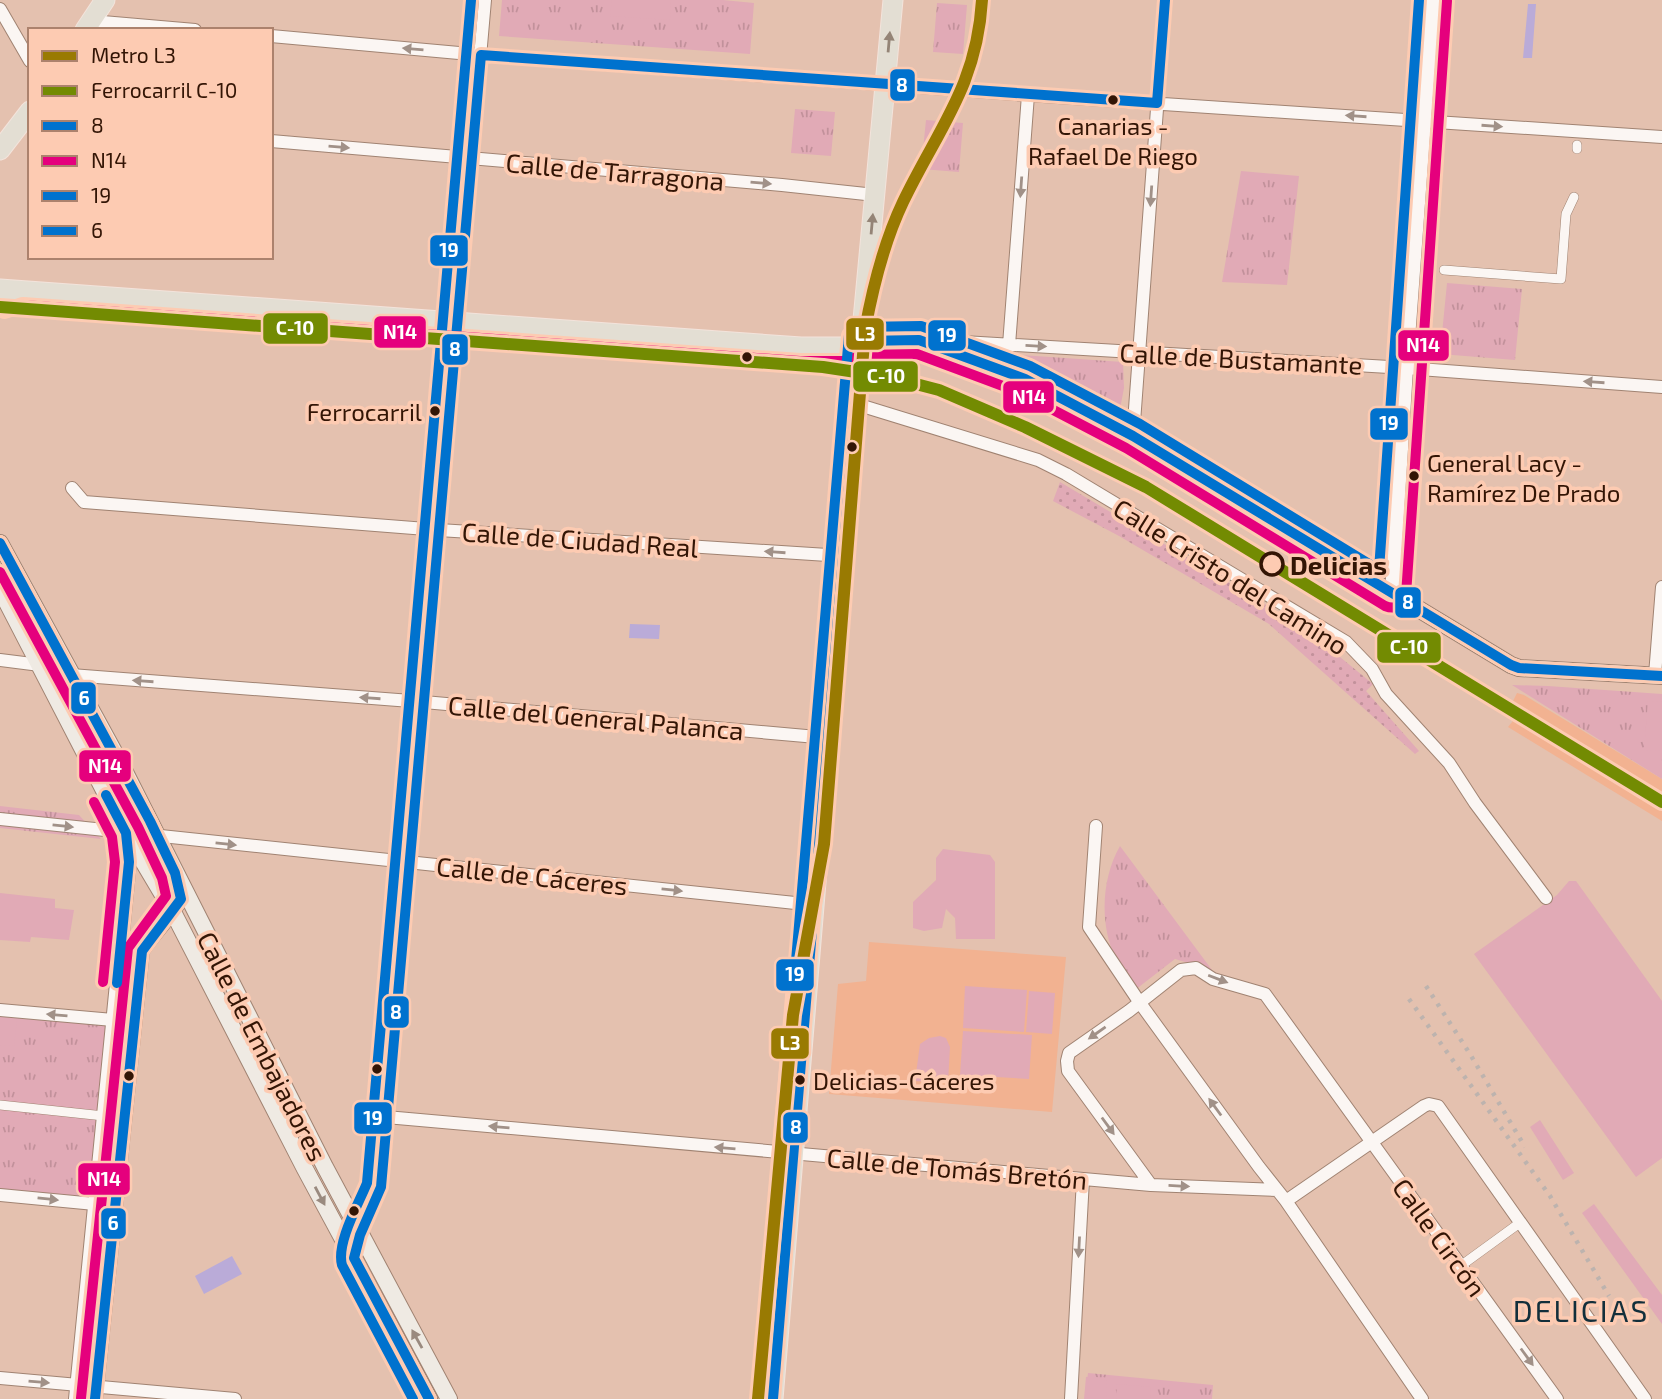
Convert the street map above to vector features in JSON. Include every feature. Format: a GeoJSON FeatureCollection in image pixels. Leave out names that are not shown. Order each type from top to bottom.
{"type":"FeatureCollection","features":[{"type":"Feature","properties":{"kind":"main road"},"geometry":{"type":"LineString","coordinates":[[88,25],[105,0]]}},
{"type":"Feature","properties":{"kind":"main road"},"geometry":{"type":"LineString","coordinates":[[773,1399],[861,341],[893,0]]}},
{"type":"Feature","properties":{"kind":"main road"},"geometry":{"type":"LineString","coordinates":[[0,150],[28,117]]}},
{"type":"Feature","properties":{"kind":"main road"},"geometry":{"type":"LineString","coordinates":[[0,289],[801,346],[843,347],[861,341]]}},
{"type":"Feature","properties":{"kind":"main road"},"geometry":{"type":"LineString","coordinates":[[0,297],[22,290]]}},
{"type":"Feature","properties":{"kind":"main road"},"geometry":{"type":"LineString","coordinates":[[919,340],[1025,379],[1133,436],[1511,666],[1659,675]]}},
{"type":"Feature","properties":{"kind":"main road","name":"Calle de Bustamante"},"geometry":{"type":"LineString","coordinates":[[861,341],[919,340]]}},
{"type":"Feature","properties":{"kind":"main road","name":"Calle de Embajadores"},"geometry":{"type":"LineString","coordinates":[[0,543],[158,838],[360,1235],[449,1399]]}},
{"type":"Feature","properties":{"kind":"main road","name":"Calle de Embajadores"},"geometry":{"type":"LineString","coordinates":[[0,589],[126,833],[173,912],[299,1157],[429,1399]]}},
{"type":"Feature","properties":{"kind":"street"},"geometry":{"type":"LineString","coordinates":[[360,1235],[381,1187],[485,0]]}},
{"type":"Feature","properties":{"kind":"street"},"geometry":{"type":"LineString","coordinates":[[1133,436],[1165,0]]}},
{"type":"Feature","properties":{"kind":"street"},"geometry":{"type":"LineString","coordinates":[[1392,594],[1433,0]]}},
{"type":"Feature","properties":{"kind":"street"},"geometry":{"type":"LineString","coordinates":[[0,9],[28,58]]}},
{"type":"Feature","properties":{"kind":"street"},"geometry":{"type":"LineString","coordinates":[[88,25],[152,28]]}},
{"type":"Feature","properties":{"kind":"street"},"geometry":{"type":"LineString","coordinates":[[273,36],[481,55],[1028,95],[1662,137]]}},
{"type":"Feature","properties":{"kind":"street"},"geometry":{"type":"LineString","coordinates":[[1009,345],[1028,95]]}},
{"type":"Feature","properties":{"kind":"street","name":"Calle de Tarragona"},"geometry":{"type":"LineString","coordinates":[[273,141],[875,195]]}},
{"type":"Feature","properties":{"kind":"street"},"geometry":{"type":"LineString","coordinates":[[1444,270],[1561,279],[1566,214],[1574,197]]}},
{"type":"Feature","properties":{"kind":"street","name":"Calle de Bustamante"},"geometry":{"type":"LineString","coordinates":[[919,340],[1406,368],[1662,387]]}},
{"type":"Feature","properties":{"kind":"street","name":"Calle Cristo del Camino"},"geometry":{"type":"LineString","coordinates":[[856,404],[1038,460],[1066,474],[1346,642],[1372,669],[1386,694],[1449,763],[1475,803],[1546,898]]}},
{"type":"Feature","properties":{"kind":"street","name":"Calle de Ciudad Real"},"geometry":{"type":"LineString","coordinates":[[72,488],[84,502],[439,530],[843,556]]}},
{"type":"Feature","properties":{"kind":"street"},"geometry":{"type":"LineString","coordinates":[[1659,675],[1662,587]]}},
{"type":"Feature","properties":{"kind":"street"},"geometry":{"type":"LineString","coordinates":[[0,660],[40,666]]}},
{"type":"Feature","properties":{"kind":"street","name":"Calle del General Palanca"},"geometry":{"type":"LineString","coordinates":[[71,675],[425,702],[828,738]]}},
{"type":"Feature","properties":{"kind":"street","name":"Calle de Cáceres"},"geometry":{"type":"LineString","coordinates":[[0,820],[814,905]]}},
{"type":"Feature","properties":{"kind":"street"},"geometry":{"type":"LineString","coordinates":[[1096,826],[1089,927],[1140,1003],[1282,1196],[1422,1399]]}},
{"type":"Feature","properties":{"kind":"street"},"geometry":{"type":"LineString","coordinates":[[76,1392],[129,862],[126,833]]}},
{"type":"Feature","properties":{"kind":"street"},"geometry":{"type":"LineString","coordinates":[[96,1392],[142,951],[181,899],[175,873]]}},
{"type":"Feature","properties":{"kind":"street","name":"Calle Circón"},"geometry":{"type":"LineString","coordinates":[[1151,1185],[1068,1071],[1069,1053],[1140,1003],[1181,970],[1196,968],[1213,979],[1265,994],[1557,1399]]}},
{"type":"Feature","properties":{"kind":"street"},"geometry":{"type":"LineString","coordinates":[[0,1010],[113,1020],[132,1033]]}},
{"type":"Feature","properties":{"kind":"street"},"geometry":{"type":"LineString","coordinates":[[1282,1196],[1372,1143],[1429,1104],[1438,1106],[1646,1399]]}},
{"type":"Feature","properties":{"kind":"street"},"geometry":{"type":"LineString","coordinates":[[0,1105],[104,1116]]}},
{"type":"Feature","properties":{"kind":"street","name":"Calle de Tomás Bretón"},"geometry":{"type":"LineString","coordinates":[[386,1117],[1282,1196]]}},
{"type":"Feature","properties":{"kind":"street"},"geometry":{"type":"LineString","coordinates":[[1071,1399],[1083,1179]]}},
{"type":"Feature","properties":{"kind":"street"},"geometry":{"type":"LineString","coordinates":[[0,1195],[95,1204],[108,1201],[116,1195]]}},
{"type":"Feature","properties":{"kind":"street"},"geometry":{"type":"LineString","coordinates":[[1466,1262],[1521,1222]]}},
{"type":"Feature","properties":{"kind":"street"},"geometry":{"type":"LineString","coordinates":[[0,1378],[76,1392],[235,1399]]}},
{"type":"Feature","properties":{"kind":"shaded area"},"geometry":{"type":"Polygon","coordinates":[[[1528,4],[1536,4],[1532,58],[1523,58],[1528,4]]]}},
{"type":"Feature","properties":{"kind":"shaded area"},"geometry":{"type":"Polygon","coordinates":[[[630,624],[660,625],[659,639],[629,638],[630,624]]]}},
{"type":"Feature","properties":{"kind":"shaded area"},"geometry":{"type":"Polygon","coordinates":[[[1517,693],[1662,779],[1662,821],[1508,727],[1516,717],[1513,701],[1517,693]]]}},
{"type":"Feature","properties":{"kind":"shaded area"},"geometry":{"type":"Polygon","coordinates":[[[869,942],[1066,957],[1052,1112],[829,1094],[838,984],[866,981],[869,942]]]}},
{"type":"Feature","properties":{"kind":"shaded area"},"geometry":{"type":"Polygon","coordinates":[[[232,1256],[242,1274],[204,1294],[195,1276],[232,1256]]]}},
{"type":"Feature","properties":{"kind":"green space"},"geometry":{"type":"Polygon","coordinates":[[[502,0],[723,0],[754,3],[750,54],[499,36],[502,0]]]}},
{"type":"Feature","properties":{"kind":"green space"},"geometry":{"type":"Polygon","coordinates":[[[612,0],[671,0],[670,20],[610,16],[612,0]]]}},
{"type":"Feature","properties":{"kind":"green space"},"geometry":{"type":"Polygon","coordinates":[[[937,3],[967,5],[963,54],[933,52],[937,3]]]}},
{"type":"Feature","properties":{"kind":"green space"},"geometry":{"type":"Polygon","coordinates":[[[795,109],[835,112],[831,156],[791,153],[795,109]]]}},
{"type":"Feature","properties":{"kind":"green space"},"geometry":{"type":"Polygon","coordinates":[[[926,120],[963,123],[959,172],[921,169],[926,120]]]}},
{"type":"Feature","properties":{"kind":"green space"},"geometry":{"type":"Polygon","coordinates":[[[1241,171],[1299,176],[1287,285],[1222,282],[1241,171]]]}},
{"type":"Feature","properties":{"kind":"green space"},"geometry":{"type":"Polygon","coordinates":[[[1447,283],[1522,289],[1515,360],[1440,354],[1447,283]]]}},
{"type":"Feature","properties":{"kind":"green space"},"geometry":{"type":"Polygon","coordinates":[[[1021,355],[1123,362],[1124,388],[1120,409],[1114,411],[1018,362],[1021,355]]]}},
{"type":"Feature","properties":{"kind":"green space"},"geometry":{"type":"Polygon","coordinates":[[[1060,482],[1302,626],[1373,684],[1366,691],[1419,751],[1415,754],[1269,624],[1119,536],[1053,501],[1060,482]]]}},
{"type":"Feature","properties":{"kind":"green space"},"geometry":{"type":"Polygon","coordinates":[[[1512,685],[1662,694],[1662,779],[1512,685]]]}},
{"type":"Feature","properties":{"kind":"green space"},"geometry":{"type":"Polygon","coordinates":[[[1648,701],[1662,702],[1662,751],[1644,750],[1648,701]]]}},
{"type":"Feature","properties":{"kind":"green space"},"geometry":{"type":"Polygon","coordinates":[[[0,806],[79,815],[101,839],[0,828],[0,806]]]}},
{"type":"Feature","properties":{"kind":"green space"},"geometry":{"type":"Polygon","coordinates":[[[1120,846],[1212,970],[1175,959],[1135,990],[1115,957],[1106,930],[1106,886],[1120,846]]]}},
{"type":"Feature","properties":{"kind":"green space"},"geometry":{"type":"Polygon","coordinates":[[[943,849],[990,855],[995,862],[995,939],[956,939],[955,918],[946,909],[942,928],[924,931],[913,928],[913,902],[936,880],[936,858],[943,849]]]}},
{"type":"Feature","properties":{"kind":"green space"},"geometry":{"type":"Polygon","coordinates":[[[1569,881],[1576,881],[1662,1001],[1662,1158],[1636,1177],[1474,954],[1557,895],[1569,881]]]}},
{"type":"Feature","properties":{"kind":"green space"},"geometry":{"type":"Polygon","coordinates":[[[0,893],[55,899],[55,908],[74,910],[69,940],[31,937],[30,942],[0,940],[0,893]]]}},
{"type":"Feature","properties":{"kind":"green space"},"geometry":{"type":"Polygon","coordinates":[[[965,986],[1027,990],[1024,1032],[963,1028],[965,986]]]}},
{"type":"Feature","properties":{"kind":"green space"},"geometry":{"type":"Polygon","coordinates":[[[1029,991],[1055,993],[1052,1034],[1026,1032],[1029,991]]]}},
{"type":"Feature","properties":{"kind":"green space"},"geometry":{"type":"Polygon","coordinates":[[[0,1010],[113,1020],[95,1204],[0,1195],[0,1010]]]}},
{"type":"Feature","properties":{"kind":"green space"},"geometry":{"type":"Polygon","coordinates":[[[0,1017],[17,1019],[14,1046],[0,1045],[0,1017]]]}},
{"type":"Feature","properties":{"kind":"green space"},"geometry":{"type":"Polygon","coordinates":[[[963,1031],[1032,1035],[1029,1079],[960,1075],[963,1031]]]}},
{"type":"Feature","properties":{"kind":"green space"},"geometry":{"type":"Polygon","coordinates":[[[929,1038],[946,1038],[950,1047],[948,1083],[915,1081],[920,1044],[929,1038]]]}},
{"type":"Feature","properties":{"kind":"green space"},"geometry":{"type":"Polygon","coordinates":[[[1540,1120],[1574,1173],[1563,1180],[1530,1127],[1540,1120]]]}},
{"type":"Feature","properties":{"kind":"green space"},"geometry":{"type":"Polygon","coordinates":[[[1594,1204],[1662,1295],[1662,1324],[1582,1213],[1594,1204]]]}},
{"type":"Feature","properties":{"kind":"green space"},"geometry":{"type":"Polygon","coordinates":[[[1088,1373],[1213,1385],[1212,1399],[1085,1399],[1088,1373]]]}},
{"type":"Feature","properties":{"kind":"green space"},"geometry":{"type":"Polygon","coordinates":[[[1093,1376],[1107,1381],[1106,1399],[1084,1399],[1086,1377],[1093,1376]]]}},
{"type":"Feature","properties":{"kind":"green space"},"geometry":{"type":"Polygon","coordinates":[[[1117,1384],[1151,1387],[1150,1399],[1116,1399],[1117,1384]]]}},
{"type":"Feature","properties":{"kind":"railway"},"geometry":{"type":"LineString","coordinates":[[1426,986],[1525,1147]]}},
{"type":"Feature","properties":{"kind":"railway"},"geometry":{"type":"LineString","coordinates":[[1409,999],[1550,1196],[1609,1296]]}},
{"type":"Feature","properties":{"kind":"metro line","name":"L3"},"geometry":{"type":"LineString","coordinates":[[758,1399],[793,1015],[824,844],[865,330],[880,264],[896,217],[964,82],[979,30],[982,0]]}},
{"type":"Feature","properties":{"kind":"rail line","name":"C-10"},"geometry":{"type":"LineString","coordinates":[[0,307],[823,367],[889,377],[939,390],[1025,427],[1146,487],[1662,802]]}},
{"type":"Feature","properties":{"kind":"transit line","name":"19"},"geometry":{"type":"LineString","coordinates":[[413,1399],[342,1265],[341,1256],[345,1235],[367,1183],[471,0]]}},
{"type":"Feature","properties":{"kind":"transit line","name":"8"},"geometry":{"type":"LineString","coordinates":[[429,1399],[354,1258],[360,1235],[381,1187],[481,55],[1157,103],[1165,0]]}},
{"type":"Feature","properties":{"kind":"transit line","name":"19"},"geometry":{"type":"LineString","coordinates":[[759,1398],[849,335],[859,327],[921,326],[1030,366],[1140,424],[1379,570],[1419,0]]}},
{"type":"Feature","properties":{"kind":"transit line","name":"N14"},"geometry":{"type":"LineString","coordinates":[[4,311],[23,305],[800,361],[844,361],[863,355],[917,354],[1019,392],[1126,448],[1385,606],[1396,607],[1403,602],[1406,595],[1447,1]]}},
{"type":"Feature","properties":{"kind":"transit line","name":"8"},"geometry":{"type":"LineString","coordinates":[[773,1399],[861,341],[919,340],[1025,379],[1133,436],[1511,665],[1519,668],[1662,676]]}},
{"type":"Feature","properties":{"kind":"transit line","name":"6"},"geometry":{"type":"LineString","coordinates":[[0,543],[150,821],[175,873],[181,899],[142,951],[95,1399]]}},
{"type":"Feature","properties":{"kind":"transit line","name":"N14"},"geometry":{"type":"LineString","coordinates":[[0,572],[138,827],[162,878],[166,896],[128,948],[81,1398]]}},
{"type":"Feature","properties":{"kind":"transit line","name":"6"},"geometry":{"type":"LineString","coordinates":[[106,795],[126,833],[129,862],[117,983]]}},
{"type":"Feature","properties":{"kind":"transit line","name":"N14"},"geometry":{"type":"LineString","coordinates":[[94,802],[112,837],[115,862],[103,982]]}},
{"type":"Feature","properties":{"kind":"place","name":"Canarias - Rafael De Riego"},"geometry":{"type":"Point","coordinates":[1113,100]}},
{"type":"Feature","properties":{"kind":"place","name":"Ferrocarril"},"geometry":{"type":"Point","coordinates":[435,411]}},
{"type":"Feature","properties":{"kind":"place","name":"General Lacy - Ramírez De Prado"},"geometry":{"type":"Point","coordinates":[1414,476]}},
{"type":"Feature","properties":{"kind":"place","name":"Delicias"},"geometry":{"type":"Point","coordinates":[1272,564]}},
{"type":"Feature","properties":{"kind":"place","name":"Delicias-Cáceres"},"geometry":{"type":"Point","coordinates":[800,1080]}},
{"type":"Feature","properties":{"kind":"district","name":"DELICIAS"},"geometry":{"type":"Point","coordinates":[1581,1310]}}]}
